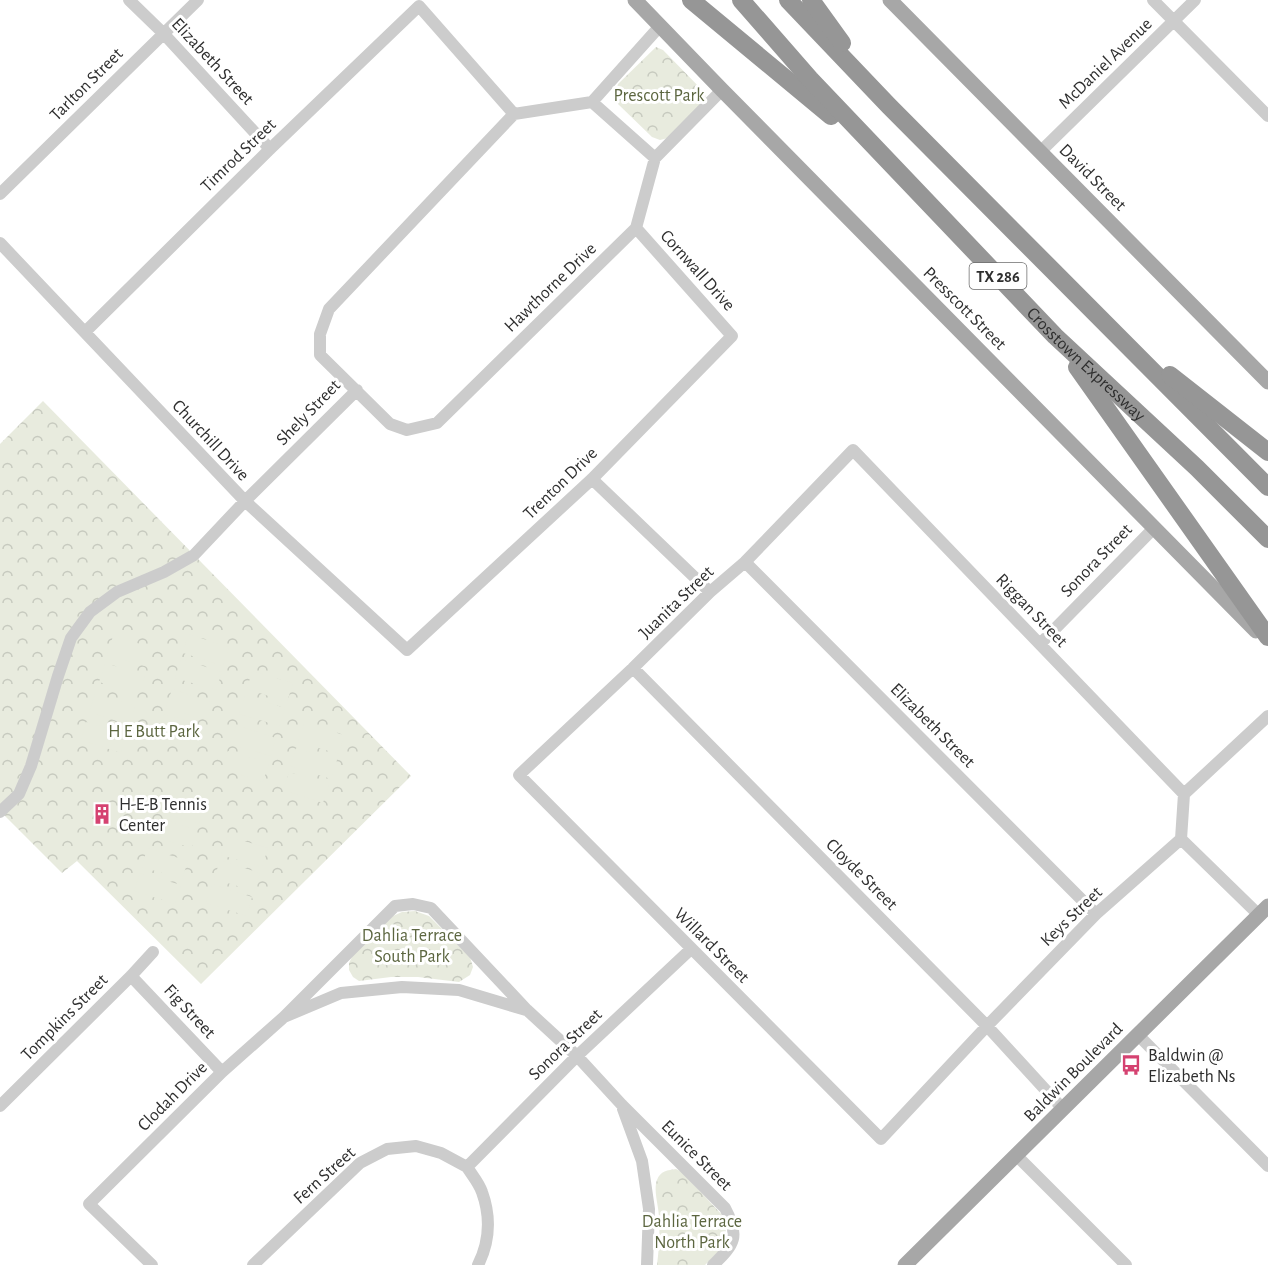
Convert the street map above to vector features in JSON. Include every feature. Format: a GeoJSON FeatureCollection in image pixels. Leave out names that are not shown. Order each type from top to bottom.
{"type":"FeatureCollection","features":[{"type":"Feature","properties":{"kind":"highway"},"geometry":{"type":"LineString","coordinates":[[691,0],[896,170]]}},
{"type":"Feature","properties":{"kind":"highway","name":"Crosstown Expressway"},"geometry":{"type":"LineString","coordinates":[[741,0],[810,79],[1055,336],[1197,468],[1268,539]]}},
{"type":"Feature","properties":{"kind":"highway","name":"TX 286"},"geometry":{"type":"LineString","coordinates":[[788,0],[889,106],[1268,487]]}},
{"type":"Feature","properties":{"kind":"highway"},"geometry":{"type":"LineString","coordinates":[[811,0],[882,98]]}},
{"type":"Feature","properties":{"kind":"highway"},"geometry":{"type":"LineString","coordinates":[[1106,326],[1268,452]]}},
{"type":"Feature","properties":{"kind":"highway"},"geometry":{"type":"LineString","coordinates":[[1055,336],[1268,637]]}},
{"type":"Feature","properties":{"kind":"main road","name":"Presscott Street"},"geometry":{"type":"LineString","coordinates":[[635,0],[1268,642]]}},
{"type":"Feature","properties":{"kind":"main road","name":"David Street"},"geometry":{"type":"LineString","coordinates":[[890,0],[1268,382]]}},
{"type":"Feature","properties":{"kind":"main road","name":"Baldwin Boulevard"},"geometry":{"type":"LineString","coordinates":[[905,1265],[1263,911]]}},
{"type":"Feature","properties":{"kind":"street","name":"Elizabeth Street"},"geometry":{"type":"LineString","coordinates":[[129,0],[163,33],[270,149]]}},
{"type":"Feature","properties":{"kind":"street","name":"Tarlton Street"},"geometry":{"type":"LineString","coordinates":[[0,194],[198,0]]}},
{"type":"Feature","properties":{"kind":"street"},"geometry":{"type":"LineString","coordinates":[[1153,0],[1268,116]]}},
{"type":"Feature","properties":{"kind":"street","name":"McDaniel Avenue"},"geometry":{"type":"LineString","coordinates":[[1040,152],[1195,0]]}},
{"type":"Feature","properties":{"kind":"street","name":"Timrod Street"},"geometry":{"type":"LineString","coordinates":[[85,332],[419,6],[514,114]]}},
{"type":"Feature","properties":{"kind":"street"},"geometry":{"type":"LineString","coordinates":[[514,114],[592,102],[660,26]]}},
{"type":"Feature","properties":{"kind":"street"},"geometry":{"type":"LineString","coordinates":[[636,228],[655,158],[722,90]]}},
{"type":"Feature","properties":{"kind":"street"},"geometry":{"type":"LineString","coordinates":[[592,102],[655,158]]}},
{"type":"Feature","properties":{"kind":"street","name":"Shely Street"},"geometry":{"type":"LineString","coordinates":[[0,812],[19,794],[31,766],[71,638],[90,612],[117,592],[164,572],[194,555],[357,390],[320,355],[320,334],[329,309],[514,114]]}},
{"type":"Feature","properties":{"kind":"street","name":"Hawthorne Drive"},"geometry":{"type":"LineString","coordinates":[[357,390],[390,424],[407,430],[437,423],[636,228]]}},
{"type":"Feature","properties":{"kind":"street","name":"Cornwall Drive"},"geometry":{"type":"LineString","coordinates":[[636,228],[732,336]]}},
{"type":"Feature","properties":{"kind":"street","name":"Churchill Drive"},"geometry":{"type":"LineString","coordinates":[[0,243],[245,501],[407,650]]}},
{"type":"Feature","properties":{"kind":"street","name":"Trenton Drive"},"geometry":{"type":"LineString","coordinates":[[407,650],[592,479],[732,336]]}},
{"type":"Feature","properties":{"kind":"street","name":"Juanita Street"},"geometry":{"type":"LineString","coordinates":[[519,776],[710,592],[745,562],[853,450]]}},
{"type":"Feature","properties":{"kind":"street","name":"Riggan Street"},"geometry":{"type":"LineString","coordinates":[[853,450],[1184,794]]}},
{"type":"Feature","properties":{"kind":"street"},"geometry":{"type":"LineString","coordinates":[[592,479],[710,592]]}},
{"type":"Feature","properties":{"kind":"street","name":"Sonora Street"},"geometry":{"type":"LineString","coordinates":[[1040,644],[1154,528]]}},
{"type":"Feature","properties":{"kind":"street","name":"Elizabeth Street"},"geometry":{"type":"LineString","coordinates":[[745,562],[1096,914]]}},
{"type":"Feature","properties":{"kind":"street","name":"Cloyde Street"},"geometry":{"type":"LineString","coordinates":[[633,668],[987,1026],[1063,1109]]}},
{"type":"Feature","properties":{"kind":"street"},"geometry":{"type":"LineString","coordinates":[[1263,911],[1181,839],[1184,794],[1268,716]]}},
{"type":"Feature","properties":{"kind":"street","name":"Willard Street"},"geometry":{"type":"LineString","coordinates":[[519,776],[881,1139]]}},
{"type":"Feature","properties":{"kind":"street","name":"Keys Street"},"geometry":{"type":"LineString","coordinates":[[881,1139],[1096,914],[1181,839]]}},
{"type":"Feature","properties":{"kind":"street","name":"Clodah Drive"},"geometry":{"type":"LineString","coordinates":[[152,1265],[89,1204],[222,1072],[284,1017],[395,906],[413,904],[431,908],[527,1010],[577,1056],[622,1105]]}},
{"type":"Feature","properties":{"kind":"street","name":"Sonora Street"},"geometry":{"type":"LineString","coordinates":[[467,1167],[577,1056],[691,950]]}},
{"type":"Feature","properties":{"kind":"street","name":"Tompkins Street"},"geometry":{"type":"LineString","coordinates":[[0,1106],[153,952]]}},
{"type":"Feature","properties":{"kind":"street","name":"Fig Street"},"geometry":{"type":"LineString","coordinates":[[131,976],[222,1072]]}},
{"type":"Feature","properties":{"kind":"street","name":"Clodah Drive"},"geometry":{"type":"LineString","coordinates":[[284,1017],[341,993],[402,987],[459,990],[527,1010]]}},
{"type":"Feature","properties":{"kind":"street"},"geometry":{"type":"LineString","coordinates":[[1138,1035],[1268,1166]]}},
{"type":"Feature","properties":{"kind":"street"},"geometry":{"type":"LineString","coordinates":[[622,1105],[644,1171],[649,1209],[647,1265]]}},
{"type":"Feature","properties":{"kind":"street","name":"Eunice Street"},"geometry":{"type":"LineString","coordinates":[[622,1105],[725,1208],[733,1223],[734,1239],[724,1255],[713,1265]]}},
{"type":"Feature","properties":{"kind":"street","name":"Fern Street"},"geometry":{"type":"LineString","coordinates":[[253,1265],[360,1163],[387,1149],[416,1146],[441,1153],[467,1167]]}},
{"type":"Feature","properties":{"kind":"street"},"geometry":{"type":"LineString","coordinates":[[1016,1155],[1126,1265]]}},
{"type":"Feature","properties":{"kind":"street"},"geometry":{"type":"LineString","coordinates":[[467,1167],[481,1190],[489,1221],[484,1252],[478,1265]]}},
{"type":"Feature","properties":{"kind":"green space","name":"Prescott Park"},"geometry":{"type":"Polygon","coordinates":[[[656,47],[663,50],[705,93],[706,101],[668,138],[660,140],[652,137],[618,104],[615,95],[618,84],[656,47]]]}},
{"type":"Feature","properties":{"kind":"green space","name":"H E Butt Park"},"geometry":{"type":"Polygon","coordinates":[[[43,401],[411,776],[201,984],[77,861],[62,873],[0,811],[0,444],[43,401]]]}},
{"type":"Feature","properties":{"kind":"green space"},"geometry":{"type":"Polygon","coordinates":[[[188,634],[229,647],[223,666],[183,653],[188,634]]]}},
{"type":"Feature","properties":{"kind":"green space"},"geometry":{"type":"Polygon","coordinates":[[[113,636],[153,648],[148,667],[107,655],[113,636]]]}},
{"type":"Feature","properties":{"kind":"green space"},"geometry":{"type":"Polygon","coordinates":[[[181,659],[222,672],[216,690],[175,678],[181,659]]]}},
{"type":"Feature","properties":{"kind":"green space"},"geometry":{"type":"Polygon","coordinates":[[[105,663],[145,675],[139,694],[99,682],[105,663]]]}},
{"type":"Feature","properties":{"kind":"green space"},"geometry":{"type":"Polygon","coordinates":[[[252,671],[293,683],[287,702],[247,689],[252,671]]]}},
{"type":"Feature","properties":{"kind":"green space"},"geometry":{"type":"Polygon","coordinates":[[[172,689],[212,702],[207,720],[166,708],[172,689]]]}},
{"type":"Feature","properties":{"kind":"green space"},"geometry":{"type":"Polygon","coordinates":[[[95,694],[135,706],[129,725],[89,712],[95,694]]]}},
{"type":"Feature","properties":{"kind":"green space"},"geometry":{"type":"Polygon","coordinates":[[[245,695],[285,708],[280,726],[239,714],[245,695]]]}},
{"type":"Feature","properties":{"kind":"green space"},"geometry":{"type":"Polygon","coordinates":[[[164,714],[205,726],[199,745],[159,732],[164,714]]]}},
{"type":"Feature","properties":{"kind":"green space"},"geometry":{"type":"Polygon","coordinates":[[[86,722],[127,734],[121,753],[81,740],[86,722]]]}},
{"type":"Feature","properties":{"kind":"green space"},"geometry":{"type":"Polygon","coordinates":[[[304,723],[344,735],[339,754],[298,742],[304,723]]]}},
{"type":"Feature","properties":{"kind":"green space"},"geometry":{"type":"Polygon","coordinates":[[[236,725],[276,738],[271,756],[230,744],[236,725]]]}},
{"type":"Feature","properties":{"kind":"green space"},"geometry":{"type":"Polygon","coordinates":[[[296,748],[337,760],[331,779],[290,766],[296,748]]]}},
{"type":"Feature","properties":{"kind":"green space"},"geometry":{"type":"Polygon","coordinates":[[[228,751],[269,763],[263,782],[223,769],[228,751]]]}},
{"type":"Feature","properties":{"kind":"green space"},"geometry":{"type":"Polygon","coordinates":[[[289,772],[329,784],[323,803],[283,790],[289,772]]]}},
{"type":"Feature","properties":{"kind":"green space"},"geometry":{"type":"Polygon","coordinates":[[[164,793],[205,805],[199,824],[158,812],[164,793]]]}},
{"type":"Feature","properties":{"kind":"green space"},"geometry":{"type":"Polygon","coordinates":[[[157,817],[197,830],[192,848],[151,836],[157,817]]]}},
{"type":"Feature","properties":{"kind":"green space"},"geometry":{"type":"Polygon","coordinates":[[[227,836],[268,848],[262,867],[221,855],[227,836]]]}},
{"type":"Feature","properties":{"kind":"green space"},"geometry":{"type":"Polygon","coordinates":[[[147,848],[188,861],[182,879],[142,867],[147,848]]]}},
{"type":"Feature","properties":{"kind":"green space"},"geometry":{"type":"Polygon","coordinates":[[[220,860],[260,873],[254,891],[214,879],[220,860]]]}},
{"type":"Feature","properties":{"kind":"green space"},"geometry":{"type":"Polygon","coordinates":[[[140,873],[181,885],[175,904],[134,891],[140,873]]]}},
{"type":"Feature","properties":{"kind":"green space"},"geometry":{"type":"Polygon","coordinates":[[[212,884],[252,897],[247,916],[206,903],[212,884]]]}},
{"type":"Feature","properties":{"kind":"green space","name":"Dahlia Terrace South Park"},"geometry":{"type":"Polygon","coordinates":[[[415,911],[429,916],[470,957],[473,967],[470,975],[459,982],[418,977],[391,977],[359,981],[353,977],[349,970],[349,963],[353,955],[393,916],[402,912],[415,911]]]}},
{"type":"Feature","properties":{"kind":"green space","name":"Dahlia Terrace North Park"},"geometry":{"type":"Polygon","coordinates":[[[676,1169],[682,1172],[723,1216],[726,1228],[725,1239],[720,1250],[705,1265],[657,1265],[659,1213],[656,1184],[662,1173],[676,1169]]]}},
{"type":"Feature","properties":{"kind":"place","name":"H-E-B Tennis Center"},"geometry":{"type":"Point","coordinates":[102,814]}},
{"type":"Feature","properties":{"kind":"place","name":"Baldwin @ Elizabeth Ns"},"geometry":{"type":"Point","coordinates":[1131,1065]}}]}
